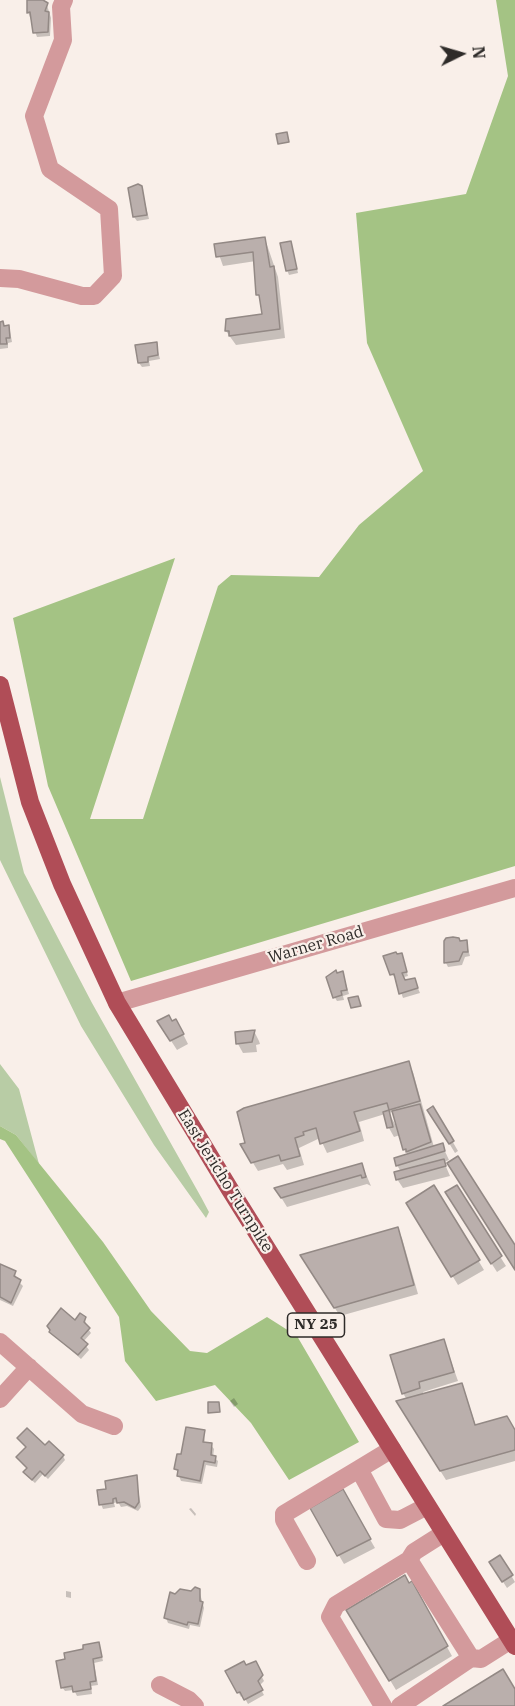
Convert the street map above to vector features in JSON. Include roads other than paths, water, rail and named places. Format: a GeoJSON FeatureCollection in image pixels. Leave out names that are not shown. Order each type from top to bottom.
{"type":"FeatureCollection","features":[{"type":"Feature","properties":{"kind":"main road","name":"East Jericho Turnpike"},"geometry":{"type":"LineString","coordinates":[[0,685],[30,802],[62,884],[117,1003],[513,1643]]}},
{"type":"Feature","properties":{"kind":"street"},"geometry":{"type":"LineString","coordinates":[[0,278],[19,279],[82,296],[94,296],[113,276],[109,209],[50,169],[34,116],[63,40],[61,7],[64,0]]}},
{"type":"Feature","properties":{"kind":"street","name":"Warner Road"},"geometry":{"type":"LineString","coordinates":[[117,1003],[515,888]]}},
{"type":"Feature","properties":{"kind":"street"},"geometry":{"type":"LineString","coordinates":[[0,1342],[82,1414],[114,1426]]}},
{"type":"Feature","properties":{"kind":"street"},"geometry":{"type":"LineString","coordinates":[[0,1399],[29,1367]]}},
{"type":"Feature","properties":{"kind":"street"},"geometry":{"type":"LineString","coordinates":[[307,1561],[284,1520],[284,1514],[392,1449]]}},
{"type":"Feature","properties":{"kind":"street"},"geometry":{"type":"LineString","coordinates":[[359,1469],[386,1519],[400,1521],[428,1506]]}},
{"type":"Feature","properties":{"kind":"street"},"geometry":{"type":"LineString","coordinates":[[383,1706],[330,1617],[336,1605],[409,1560],[414,1552],[444,1533]]}},
{"type":"Feature","properties":{"kind":"street"},"geometry":{"type":"LineString","coordinates":[[409,1560],[471,1658]]}},
{"type":"Feature","properties":{"kind":"street"},"geometry":{"type":"LineString","coordinates":[[400,1706],[471,1658],[481,1659],[513,1643]]}},
{"type":"Feature","properties":{"kind":"street"},"geometry":{"type":"LineString","coordinates":[[159,1685],[189,1700],[195,1706]]}}]}
